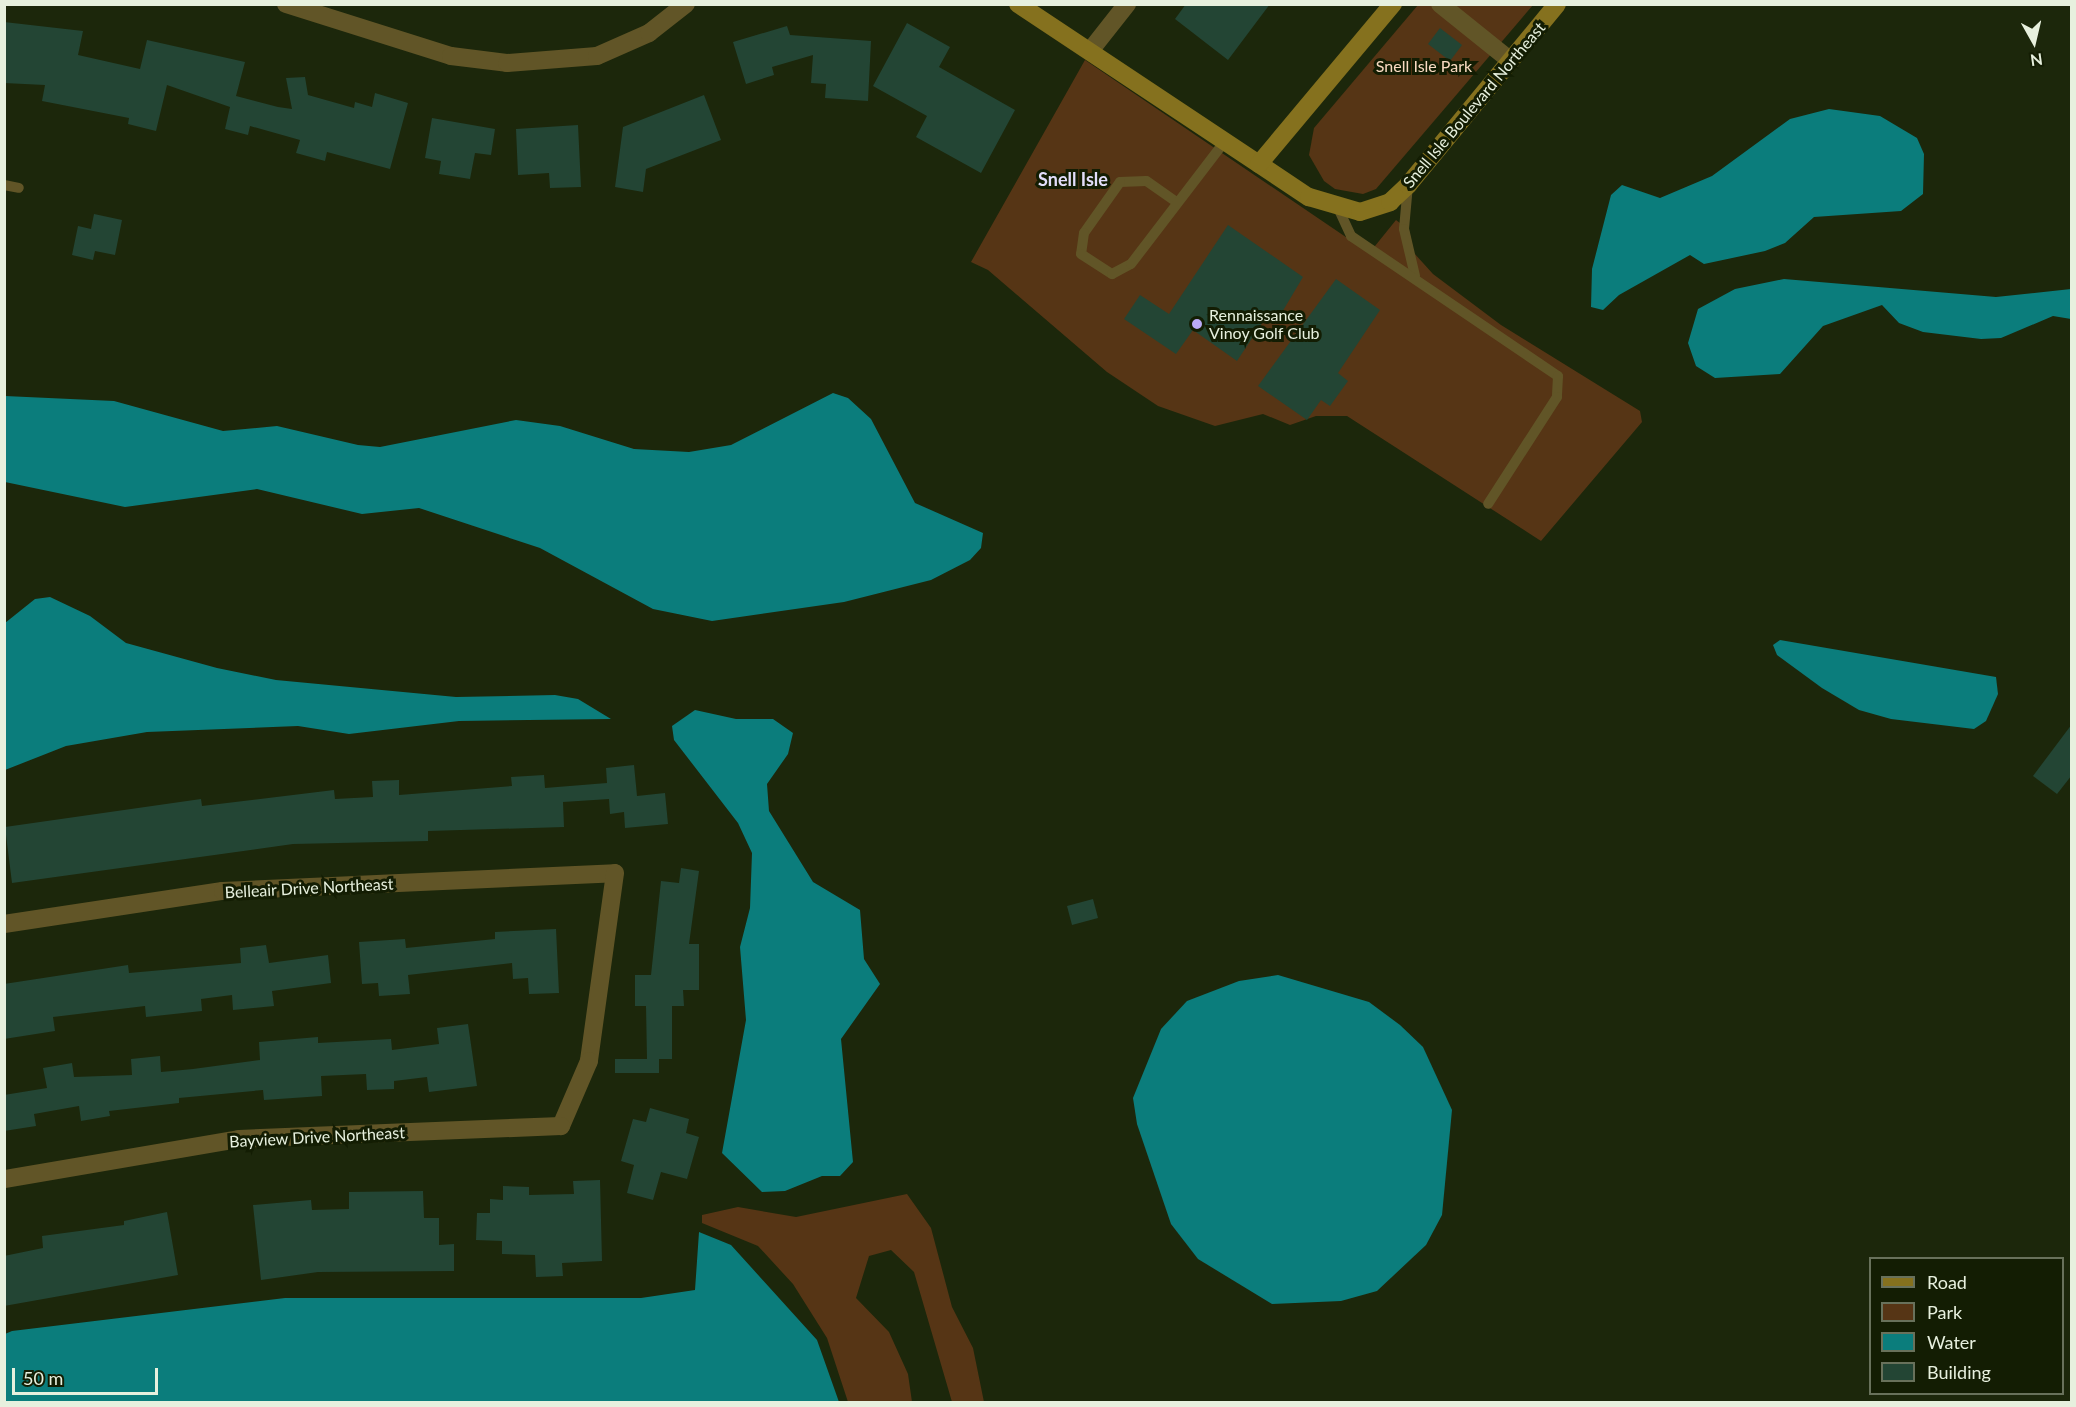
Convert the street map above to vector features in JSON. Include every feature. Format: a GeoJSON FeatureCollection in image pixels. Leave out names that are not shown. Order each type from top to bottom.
{"type":"FeatureCollection","features":[{"type":"Feature","properties":{"kind":"street"},"geometry":{"type":"LineString","coordinates":[[286,4],[451,56],[507,63],[597,56],[650,33],[686,4]]}},
{"type":"Feature","properties":{"kind":"street"},"geometry":{"type":"LineString","coordinates":[[1018,4],[1259,164],[1340,210]]}},
{"type":"Feature","properties":{"kind":"street"},"geometry":{"type":"LineString","coordinates":[[1090,51],[1127,4]]}},
{"type":"Feature","properties":{"kind":"street"},"geometry":{"type":"LineString","coordinates":[[1259,164],[1393,4]]}},
{"type":"Feature","properties":{"kind":"street"},"geometry":{"type":"LineString","coordinates":[[1440,4],[1511,61]]}},
{"type":"Feature","properties":{"kind":"street","name":"Snell Isle Boulevard Northeast"},"geometry":{"type":"LineString","coordinates":[[1340,210],[1376,208],[1408,185],[1557,4]]}},
{"type":"Feature","properties":{"kind":"street","name":"Belleair Drive Northeast"},"geometry":{"type":"LineString","coordinates":[[4,924],[223,891],[615,873],[589,1061],[561,1126]]}},
{"type":"Feature","properties":{"kind":"street","name":"Bayview Drive Northeast"},"geometry":{"type":"LineString","coordinates":[[4,1179],[239,1139],[561,1126]]}},
{"type":"Feature","properties":{"kind":"lane"},"geometry":{"type":"LineString","coordinates":[[1175,201],[1146,180],[1120,182],[1084,233],[1081,254],[1112,274],[1131,264],[1175,201],[1225,141]]}},
{"type":"Feature","properties":{"kind":"lane"},"geometry":{"type":"LineString","coordinates":[[1408,185],[1404,229],[1415,276]]}},
{"type":"Feature","properties":{"kind":"lane"},"geometry":{"type":"LineString","coordinates":[[4,186],[19,188]]}},
{"type":"Feature","properties":{"kind":"lane"},"geometry":{"type":"LineString","coordinates":[[1340,210],[1351,236],[1415,276],[1558,376],[1557,397],[1488,504]]}},
{"type":"Feature","properties":{"kind":"green space","name":"Snell Isle Park"},"geometry":{"type":"Polygon","coordinates":[[[1418,5],[1533,5],[1376,189],[1363,194],[1335,189],[1324,181],[1309,155],[1314,128],[1418,5]]]}},
{"type":"Feature","properties":{"kind":"green space"},"geometry":{"type":"Polygon","coordinates":[[[1085,60],[1362,248],[1375,246],[1396,220],[1409,230],[1414,253],[1433,274],[1501,325],[1640,411],[1642,422],[1541,541],[1347,416],[1316,416],[1290,425],[1263,414],[1215,426],[1158,406],[1107,372],[988,270],[971,262],[1085,60]]]}},
{"type":"Feature","properties":{"kind":"green space"},"geometry":{"type":"Polygon","coordinates":[[[907,1194],[931,1228],[952,1307],[973,1348],[984,1402],[952,1402],[914,1272],[891,1250],[869,1256],[856,1298],[889,1332],[908,1374],[912,1402],[848,1402],[827,1338],[793,1284],[758,1246],[702,1223],[702,1215],[738,1207],[796,1217],[907,1194]]]}},
{"type":"Feature","properties":{"kind":"water"},"geometry":{"type":"Polygon","coordinates":[[[1829,109],[1880,116],[1917,138],[1924,154],[1923,194],[1901,211],[1814,217],[1785,243],[1765,251],[1704,264],[1690,255],[1619,295],[1603,310],[1591,307],[1592,269],[1611,195],[1622,185],[1660,198],[1712,176],[1790,119],[1829,109]]]}},
{"type":"Feature","properties":{"kind":"water"},"geometry":{"type":"Polygon","coordinates":[[[1784,279],[1996,297],[2071,289],[2071,319],[2053,316],[2001,338],[1981,339],[1923,332],[1899,323],[1882,305],[1823,326],[1780,374],[1715,378],[1696,366],[1688,343],[1698,309],[1735,289],[1784,279]]]}},
{"type":"Feature","properties":{"kind":"water"},"geometry":{"type":"Polygon","coordinates":[[[833,393],[848,398],[871,419],[915,503],[983,533],[981,548],[970,560],[931,580],[844,602],[712,621],[653,609],[540,548],[419,508],[362,514],[257,489],[125,507],[5,482],[5,396],[114,401],[223,431],[277,426],[358,445],[380,447],[516,420],[560,426],[634,449],[689,452],[731,445],[833,393]]]}},
{"type":"Feature","properties":{"kind":"water"},"geometry":{"type":"Polygon","coordinates":[[[50,597],[90,616],[126,643],[217,668],[276,680],[456,697],[555,695],[578,699],[611,719],[459,721],[349,734],[298,726],[147,732],[66,746],[5,770],[5,623],[35,599],[50,597]]]}},
{"type":"Feature","properties":{"kind":"water"},"geometry":{"type":"Polygon","coordinates":[[[1780,640],[1996,677],[1998,694],[1986,721],[1974,729],[1891,719],[1859,710],[1822,688],[1777,655],[1773,645],[1780,640]]]}},
{"type":"Feature","properties":{"kind":"water"},"geometry":{"type":"Polygon","coordinates":[[[695,710],[736,719],[773,719],[793,733],[788,754],[767,784],[769,811],[813,882],[860,910],[864,959],[880,984],[841,1039],[853,1162],[840,1176],[822,1176],[785,1191],[762,1192],[722,1153],[746,1020],[740,947],[750,908],[752,853],[738,823],[674,740],[672,726],[695,710]]]}},
{"type":"Feature","properties":{"kind":"water"},"geometry":{"type":"Polygon","coordinates":[[[1278,975],[1369,1002],[1400,1025],[1423,1047],[1452,1110],[1442,1215],[1426,1245],[1377,1291],[1341,1301],[1272,1304],[1198,1259],[1171,1224],[1137,1124],[1133,1098],[1161,1029],[1187,1001],[1239,981],[1278,975]]]}},
{"type":"Feature","properties":{"kind":"water"},"geometry":{"type":"Polygon","coordinates":[[[699,1232],[731,1245],[817,1340],[839,1402],[5,1402],[5,1334],[12,1331],[285,1298],[641,1298],[695,1290],[699,1232]]]}},
{"type":"Feature","properties":{"kind":"building"},"geometry":{"type":"Polygon","coordinates":[[[1186,4],[1270,4],[1228,60],[1175,19],[1186,4]]]}},
{"type":"Feature","properties":{"kind":"building"},"geometry":{"type":"Polygon","coordinates":[[[4,22],[83,31],[78,55],[140,69],[147,40],[245,62],[236,96],[278,107],[292,109],[286,78],[305,77],[308,95],[354,108],[355,102],[372,107],[375,93],[408,103],[390,169],[327,152],[325,161],[296,153],[300,140],[250,126],[248,135],[225,129],[230,107],[167,85],[156,131],[128,124],[129,118],[42,101],[45,85],[4,83],[4,22]]]}},
{"type":"Feature","properties":{"kind":"building"},"geometry":{"type":"Polygon","coordinates":[[[907,23],[950,47],[939,67],[1015,110],[981,173],[916,137],[927,116],[873,86],[907,23]]]}},
{"type":"Feature","properties":{"kind":"building"},"geometry":{"type":"Polygon","coordinates":[[[787,26],[790,35],[871,41],[868,101],[825,98],[826,84],[811,83],[813,55],[772,67],[774,75],[746,84],[733,42],[787,26]]]}},
{"type":"Feature","properties":{"kind":"building"},"geometry":{"type":"Polygon","coordinates":[[[1440,28],[1462,45],[1450,61],[1428,44],[1440,28]]]}},
{"type":"Feature","properties":{"kind":"building"},"geometry":{"type":"Polygon","coordinates":[[[704,95],[721,140],[646,169],[643,192],[615,187],[623,127],[704,95]]]}},
{"type":"Feature","properties":{"kind":"building"},"geometry":{"type":"Polygon","coordinates":[[[432,118],[495,129],[491,155],[475,153],[470,179],[439,174],[441,161],[425,158],[432,118]]]}},
{"type":"Feature","properties":{"kind":"building"},"geometry":{"type":"Polygon","coordinates":[[[578,125],[581,187],[550,188],[549,173],[518,175],[516,129],[578,125]]]}},
{"type":"Feature","properties":{"kind":"building"},"geometry":{"type":"Polygon","coordinates":[[[94,214],[122,220],[115,255],[95,251],[93,260],[72,255],[78,226],[91,229],[94,214]]]}},
{"type":"Feature","properties":{"kind":"building"},"geometry":{"type":"Polygon","coordinates":[[[1228,225],[1303,277],[1275,324],[1266,317],[1237,361],[1193,330],[1176,354],[1124,319],[1140,295],[1169,314],[1228,225]]]}},
{"type":"Feature","properties":{"kind":"building"},"geometry":{"type":"Polygon","coordinates":[[[1336,279],[1380,310],[1338,373],[1348,381],[1330,406],[1321,400],[1307,420],[1258,386],[1336,279]]]}},
{"type":"Feature","properties":{"kind":"building"},"geometry":{"type":"Polygon","coordinates":[[[2072,724],[2072,775],[2057,794],[2033,776],[2072,724]]]}},
{"type":"Feature","properties":{"kind":"building"},"geometry":{"type":"Polygon","coordinates":[[[634,765],[637,796],[665,793],[668,824],[625,828],[624,812],[610,814],[609,799],[563,802],[564,827],[428,831],[428,841],[293,844],[12,883],[5,827],[201,799],[202,806],[334,790],[335,799],[373,797],[372,781],[399,780],[399,795],[512,786],[511,777],[544,775],[545,788],[607,783],[606,768],[634,765]]]}},
{"type":"Feature","properties":{"kind":"building"},"geometry":{"type":"Polygon","coordinates":[[[681,868],[699,871],[689,944],[699,944],[699,990],[683,990],[684,1006],[672,1006],[672,1059],[659,1059],[659,1073],[615,1073],[615,1059],[647,1059],[646,1006],[635,1006],[635,975],[651,975],[661,881],[679,883],[681,868]]]}},
{"type":"Feature","properties":{"kind":"building"},"geometry":{"type":"Polygon","coordinates":[[[1093,899],[1098,918],[1072,925],[1067,906],[1093,899]]]}},
{"type":"Feature","properties":{"kind":"building"},"geometry":{"type":"Polygon","coordinates":[[[556,929],[559,993],[529,994],[528,978],[513,979],[512,963],[408,975],[410,994],[379,996],[378,983],[362,984],[359,942],[405,939],[406,948],[495,939],[495,932],[556,929]]]}},
{"type":"Feature","properties":{"kind":"building"},"geometry":{"type":"Polygon","coordinates":[[[266,945],[269,963],[328,955],[331,983],[272,991],[274,1006],[233,1010],[232,995],[201,999],[202,1011],[146,1017],[145,1006],[53,1017],[55,1031],[4,1039],[4,984],[128,965],[129,973],[241,963],[240,948],[266,945]]]}},
{"type":"Feature","properties":{"kind":"building"},"geometry":{"type":"Polygon","coordinates":[[[468,1024],[477,1086],[429,1092],[427,1077],[394,1081],[394,1089],[367,1090],[366,1074],[321,1076],[322,1096],[264,1100],[263,1090],[179,1098],[179,1103],[109,1111],[110,1116],[81,1121],[79,1106],[34,1114],[36,1126],[4,1131],[4,1095],[47,1088],[43,1068],[72,1063],[74,1077],[132,1075],[131,1059],[160,1056],[161,1072],[193,1069],[260,1060],[259,1042],[318,1037],[318,1043],[391,1039],[392,1050],[439,1044],[437,1028],[468,1024]]]}},
{"type":"Feature","properties":{"kind":"building"},"geometry":{"type":"Polygon","coordinates":[[[650,1108],[689,1119],[686,1133],[699,1137],[687,1179],[661,1172],[653,1200],[627,1193],[634,1165],[621,1161],[633,1119],[646,1122],[650,1108]]]}},
{"type":"Feature","properties":{"kind":"building"},"geometry":{"type":"Polygon","coordinates":[[[600,1180],[602,1261],[562,1263],[563,1276],[536,1277],[535,1255],[502,1254],[502,1241],[476,1240],[477,1213],[490,1213],[490,1199],[503,1200],[503,1186],[529,1187],[529,1195],[574,1194],[573,1181],[600,1180]]]}},
{"type":"Feature","properties":{"kind":"building"},"geometry":{"type":"Polygon","coordinates":[[[423,1191],[424,1218],[439,1218],[439,1245],[454,1244],[454,1271],[318,1272],[261,1280],[253,1205],[311,1200],[312,1210],[349,1209],[349,1192],[423,1191]]]}},
{"type":"Feature","properties":{"kind":"building"},"geometry":{"type":"Polygon","coordinates":[[[167,1212],[178,1275],[4,1306],[4,1256],[43,1248],[42,1236],[124,1225],[124,1221],[167,1212]]]}},
{"type":"Feature","properties":{"kind":"place","name":"Rennaissance Vinoy Golf Club"},"geometry":{"type":"Point","coordinates":[1197,324]}},
{"type":"Feature","properties":{"kind":"district","name":"Snell Isle"},"geometry":{"type":"Point","coordinates":[1073,179]}}]}
